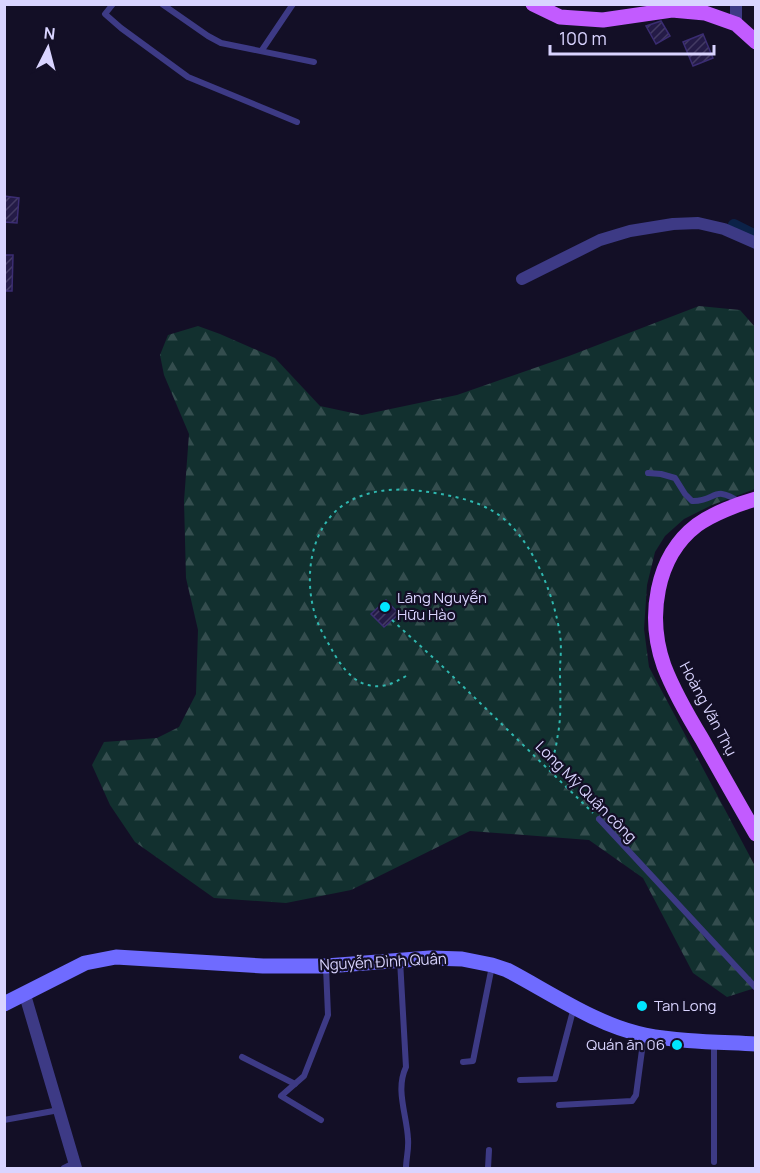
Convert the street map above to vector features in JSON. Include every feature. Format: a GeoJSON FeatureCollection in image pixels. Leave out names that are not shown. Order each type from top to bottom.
{"type":"FeatureCollection","features":[{"type":"Feature","properties":{"kind":"main road"},"geometry":{"type":"LineString","coordinates":[[533,4],[560,17],[603,20],[672,10],[705,13],[736,24],[756,42]]}},
{"type":"Feature","properties":{"kind":"main road","name":"Hoàng Văn Thụ"},"geometry":{"type":"LineString","coordinates":[[748,501],[698,524],[682,540],[667,561],[660,581],[656,615],[658,641],[668,675],[756,834]]}},
{"type":"Feature","properties":{"kind":"street"},"geometry":{"type":"LineString","coordinates":[[735,4],[736,24]]}},
{"type":"Feature","properties":{"kind":"street"},"geometry":{"type":"LineString","coordinates":[[522,279],[600,240],[630,231],[673,224],[698,223],[724,229],[756,243]]}},
{"type":"Feature","properties":{"kind":"street","name":"Nguyễn Đình Quân"},"geometry":{"type":"LineString","coordinates":[[4,1004],[85,963],[116,957],[263,966],[326,966],[400,960],[462,959],[507,970],[574,1006],[615,1025],[644,1035],[756,1044]]}},
{"type":"Feature","properties":{"kind":"street"},"geometry":{"type":"LineString","coordinates":[[25,995],[59,1110],[71,1166]]}},
{"type":"Feature","properties":{"kind":"lane"},"geometry":{"type":"LineString","coordinates":[[113,4],[105,14],[128,34],[188,77],[297,122]]}},
{"type":"Feature","properties":{"kind":"lane"},"geometry":{"type":"LineString","coordinates":[[162,4],[221,43],[314,62]]}},
{"type":"Feature","properties":{"kind":"lane"},"geometry":{"type":"LineString","coordinates":[[262,50],[294,4]]}},
{"type":"Feature","properties":{"kind":"lane"},"geometry":{"type":"LineString","coordinates":[[648,473],[675,478],[692,501],[700,501],[722,492],[748,501]]}},
{"type":"Feature","properties":{"kind":"lane","name":"Long Mỹ Quận công"},"geometry":{"type":"LineString","coordinates":[[599,819],[756,988]]}},
{"type":"Feature","properties":{"kind":"lane"},"geometry":{"type":"LineString","coordinates":[[400,960],[406,1067],[401,1078],[400,1093],[409,1141],[406,1168]]}},
{"type":"Feature","properties":{"kind":"lane"},"geometry":{"type":"LineString","coordinates":[[463,1062],[473,1061],[492,965]]}},
{"type":"Feature","properties":{"kind":"lane"},"geometry":{"type":"LineString","coordinates":[[321,1120],[281,1096],[304,1076],[328,1015],[326,966]]}},
{"type":"Feature","properties":{"kind":"lane"},"geometry":{"type":"LineString","coordinates":[[520,1080],[555,1079],[574,1006]]}},
{"type":"Feature","properties":{"kind":"lane"},"geometry":{"type":"LineString","coordinates":[[559,1104],[632,1101],[636,1095],[644,1035]]}},
{"type":"Feature","properties":{"kind":"lane"},"geometry":{"type":"LineString","coordinates":[[714,1042],[714,1162]]}},
{"type":"Feature","properties":{"kind":"lane"},"geometry":{"type":"LineString","coordinates":[[242,1057],[295,1084]]}},
{"type":"Feature","properties":{"kind":"lane"},"geometry":{"type":"LineString","coordinates":[[4,1120],[59,1110]]}},
{"type":"Feature","properties":{"kind":"lane"},"geometry":{"type":"LineString","coordinates":[[488,1168],[489,1150]]}},
{"type":"Feature","properties":{"kind":"path"},"geometry":{"type":"LineString","coordinates":[[406,676],[390,686],[367,686],[348,673],[323,634],[314,612],[310,590],[313,548],[323,526],[337,509],[355,498],[385,490],[417,490],[454,497],[490,509],[514,529],[534,555],[550,594],[561,636],[558,740],[549,770]]}},
{"type":"Feature","properties":{"kind":"path","name":"Long Mỹ Quận công"},"geometry":{"type":"LineString","coordinates":[[392,620],[599,819]]}},
{"type":"Feature","properties":{"kind":"green space"},"geometry":{"type":"Polygon","coordinates":[[[699,306],[740,310],[755,327],[755,489],[712,505],[684,519],[665,536],[655,552],[647,585],[644,629],[649,667],[755,866],[755,988],[727,997],[693,973],[643,878],[589,840],[470,831],[351,890],[286,903],[214,898],[135,842],[110,805],[92,765],[104,742],[157,738],[179,727],[196,694],[198,630],[186,578],[184,501],[189,434],[164,375],[160,355],[168,335],[198,326],[220,334],[275,358],[320,406],[362,415],[457,395],[569,356],[699,306]]]}},
{"type":"Feature","properties":{"kind":"building"},"geometry":{"type":"Polygon","coordinates":[[[661,21],[670,36],[656,44],[646,26],[661,21]]]}},
{"type":"Feature","properties":{"kind":"building"},"geometry":{"type":"Polygon","coordinates":[[[703,34],[713,58],[693,66],[683,42],[703,34]]]}},
{"type":"Feature","properties":{"kind":"building"},"geometry":{"type":"Polygon","coordinates":[[[4,196],[19,198],[17,223],[4,222],[4,196]]]}},
{"type":"Feature","properties":{"kind":"building"},"geometry":{"type":"Polygon","coordinates":[[[4,255],[13,255],[12,291],[4,291],[4,255]]]}},
{"type":"Feature","properties":{"kind":"building","name":"Lăng Nguyễn Hữu Hào"},"geometry":{"type":"Polygon","coordinates":[[[386,600],[399,614],[384,627],[371,614],[386,600]]]}},
{"type":"Feature","properties":{"kind":"waterway"},"geometry":{"type":"LineString","coordinates":[[734,225],[756,236]]}},
{"type":"Feature","properties":{"kind":"place","name":"Lăng Nguyễn Hữu Hào"},"geometry":{"type":"Point","coordinates":[385,607]}},
{"type":"Feature","properties":{"kind":"place","name":"Tan Long"},"geometry":{"type":"Point","coordinates":[642,1006]}},
{"type":"Feature","properties":{"kind":"place","name":"Quán ăn 06"},"geometry":{"type":"Point","coordinates":[677,1045]}}]}
